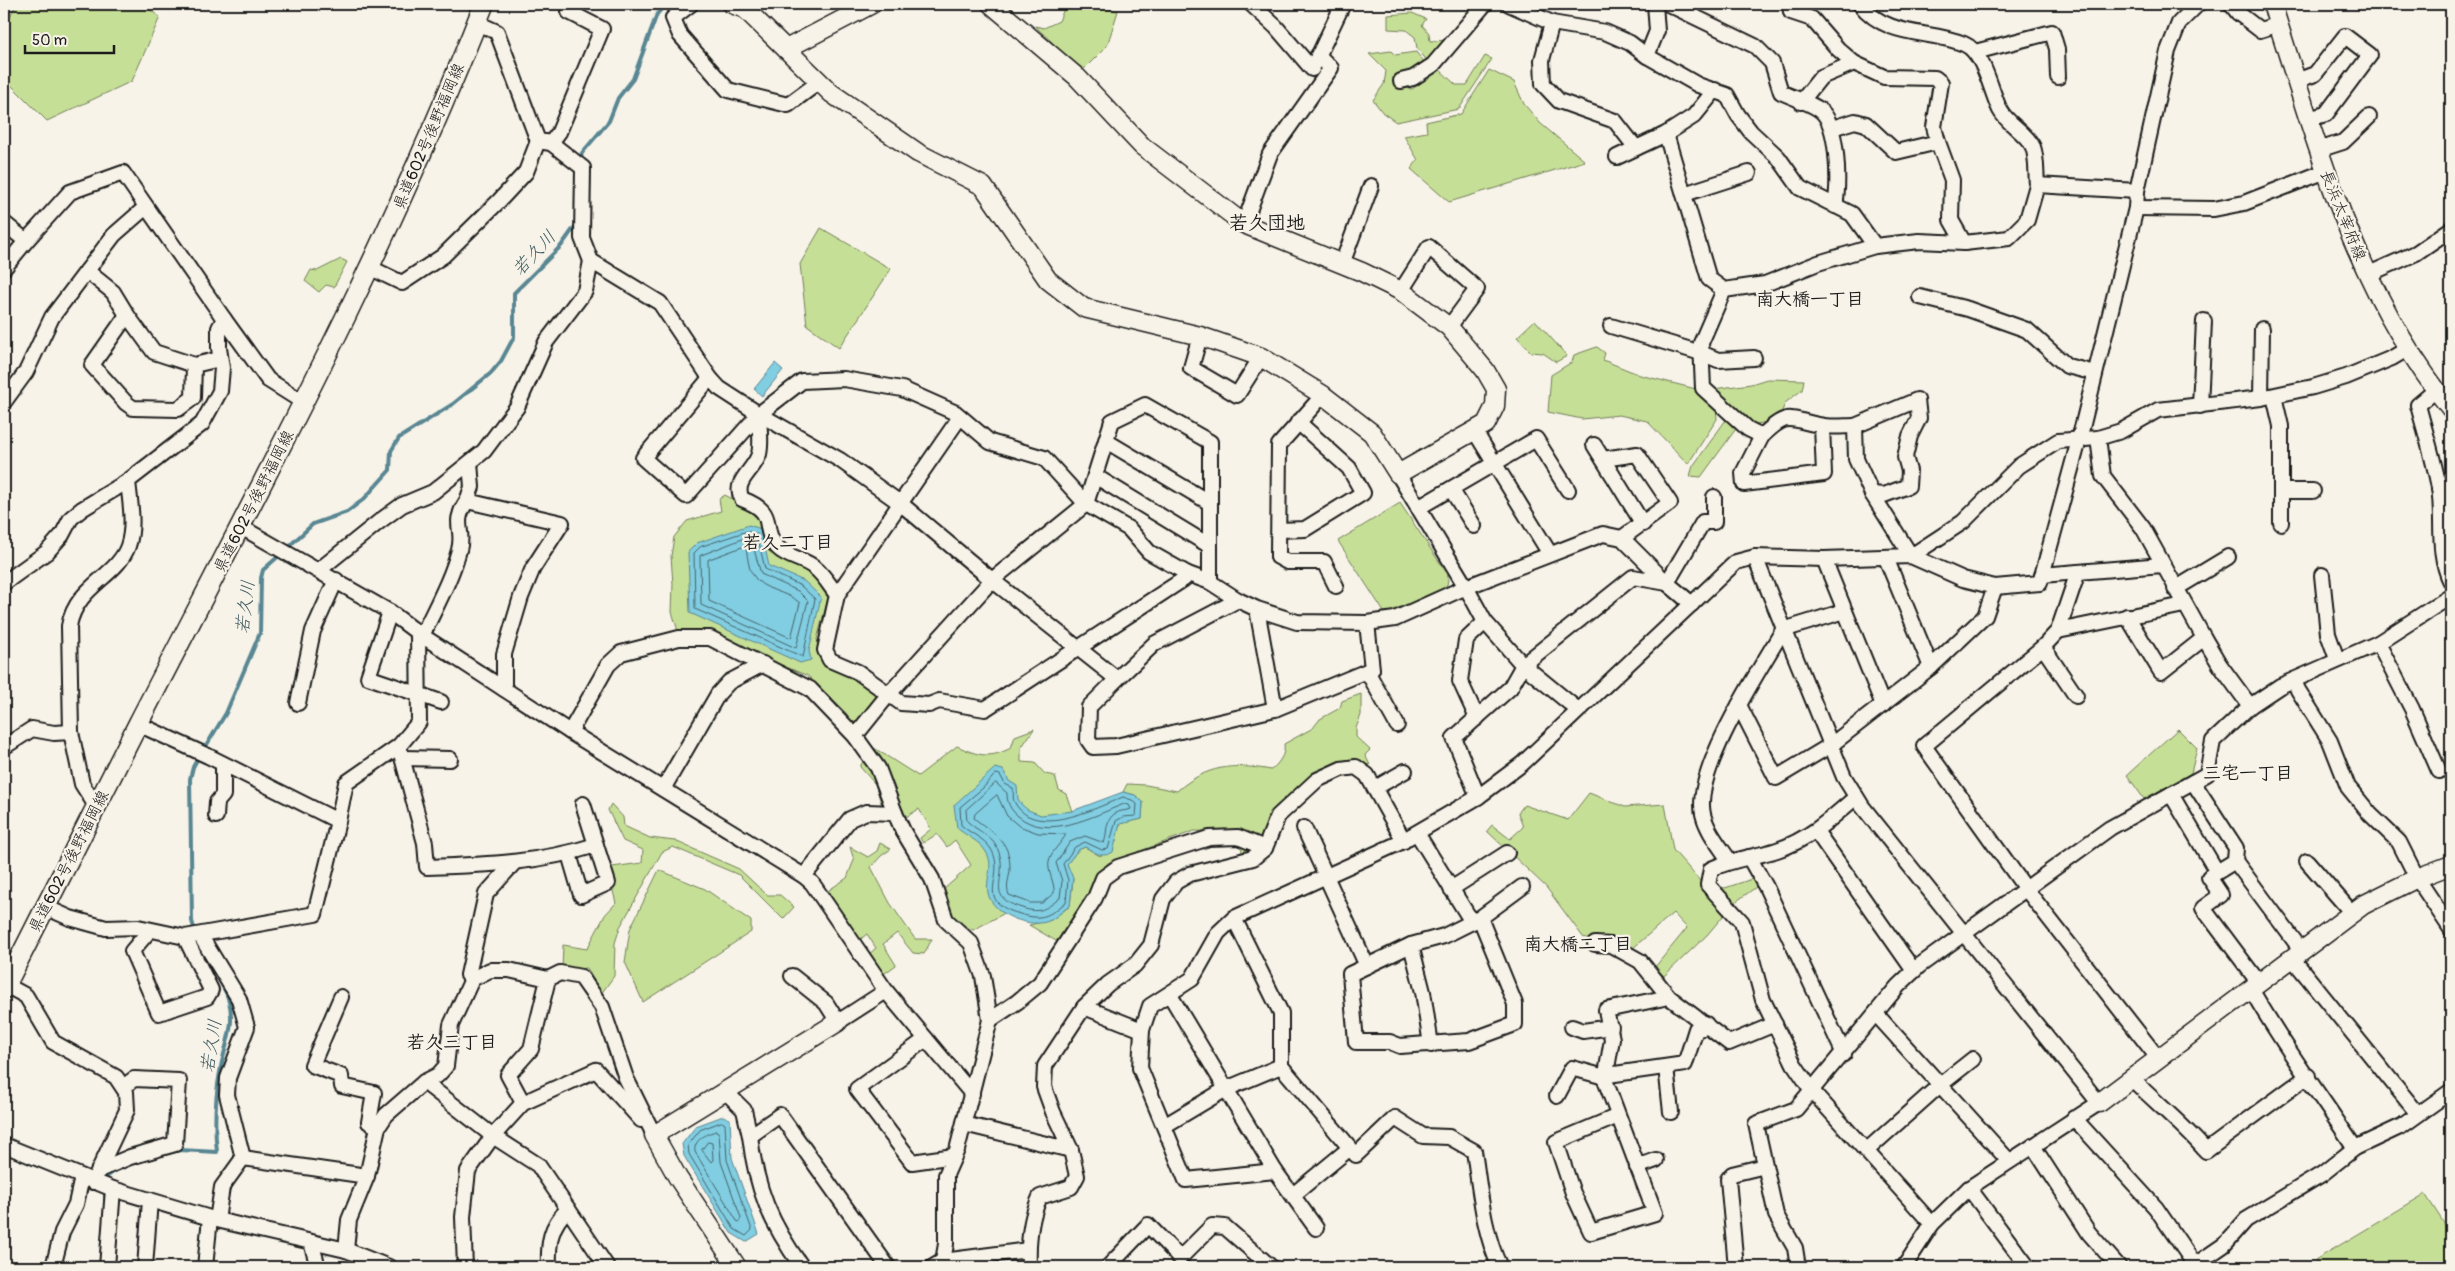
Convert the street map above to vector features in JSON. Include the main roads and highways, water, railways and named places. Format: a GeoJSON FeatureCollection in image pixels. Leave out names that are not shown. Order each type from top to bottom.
{"type":"FeatureCollection","features":[{"type":"Feature","properties":{"kind":"main road","name":"県道602号後野福岡線"},"geometry":{"type":"LineString","coordinates":[[4,986],[241,527],[371,268],[484,4]]}},
{"type":"Feature","properties":{"kind":"water"},"geometry":{"type":"Polygon","coordinates":[[[775,363],[783,370],[762,396],[754,389],[775,363]]]}},
{"type":"Feature","properties":{"kind":"water"},"geometry":{"type":"Polygon","coordinates":[[[749,525],[761,529],[769,566],[804,581],[821,597],[809,651],[811,660],[800,663],[690,613],[688,552],[697,543],[749,525]]]}},
{"type":"Feature","properties":{"kind":"water"},"geometry":{"type":"Polygon","coordinates":[[[995,768],[1003,770],[1009,781],[1017,786],[1018,799],[1022,805],[1028,810],[1041,815],[1072,811],[1123,792],[1135,795],[1143,802],[1142,819],[1120,824],[1113,852],[1102,855],[1085,847],[1078,850],[1067,864],[1073,878],[1070,906],[1051,920],[1043,923],[1024,922],[1005,914],[997,908],[991,901],[987,888],[990,867],[989,857],[977,842],[957,828],[954,805],[995,768]]]}},
{"type":"Feature","properties":{"kind":"water"},"geometry":{"type":"Polygon","coordinates":[[[723,1116],[730,1119],[732,1158],[759,1234],[746,1242],[731,1233],[684,1156],[682,1144],[696,1126],[723,1116]]]}},
{"type":"Feature","properties":{"kind":"waterway","name":"若久川"},"geometry":{"type":"LineString","coordinates":[[580,161],[582,153],[609,121],[618,98],[633,79],[657,14],[666,4]]}},
{"type":"Feature","properties":{"kind":"waterway","name":"若久川"},"geometry":{"type":"LineString","coordinates":[[286,549],[313,524],[347,512],[364,499],[390,470],[391,451],[399,438],[453,404],[491,373],[501,361],[514,337],[514,293],[561,246],[576,225]]}},
{"type":"Feature","properties":{"kind":"waterway","name":"若久川"},"geometry":{"type":"LineString","coordinates":[[203,751],[226,713],[260,633],[261,578],[263,570],[281,554]]}},
{"type":"Feature","properties":{"kind":"waterway","name":"若久川"},"geometry":{"type":"LineString","coordinates":[[195,932],[192,921],[190,779],[193,767],[199,756]]}},
{"type":"Feature","properties":{"kind":"waterway","name":"若久川"},"geometry":{"type":"LineString","coordinates":[[163,1154],[180,1150],[217,1152],[215,1122],[217,1092],[231,1017],[226,993],[208,961]]}},
{"type":"Feature","properties":{"kind":"waterway","name":"若久川"},"geometry":{"type":"LineString","coordinates":[[106,1183],[106,1177],[119,1168]]}},
{"type":"Feature","properties":{"kind":"waterway","name":"若久川"},"geometry":{"type":"LineString","coordinates":[[105,1190],[105,1210]]}},
{"type":"Feature","properties":{"kind":"district","name":"若久団地"},"geometry":{"type":"Point","coordinates":[1267,222]}},
{"type":"Feature","properties":{"kind":"district","name":"南大橋一丁目"},"geometry":{"type":"Point","coordinates":[1810,299]}},
{"type":"Feature","properties":{"kind":"district","name":"若久二丁目"},"geometry":{"type":"Point","coordinates":[788,542]}},
{"type":"Feature","properties":{"kind":"district","name":"三宅一丁目"},"geometry":{"type":"Point","coordinates":[2248,773]}},
{"type":"Feature","properties":{"kind":"district","name":"南大橋二丁目"},"geometry":{"type":"Point","coordinates":[1578,944]}},
{"type":"Feature","properties":{"kind":"district","name":"若久三丁目"},"geometry":{"type":"Point","coordinates":[452,1042]}}]}
